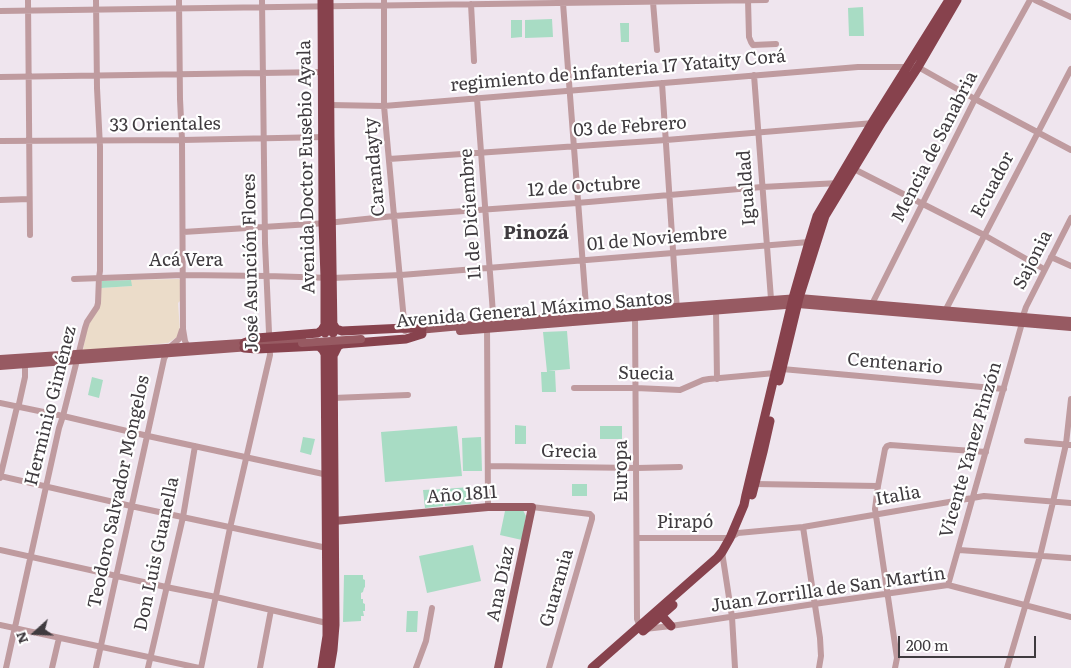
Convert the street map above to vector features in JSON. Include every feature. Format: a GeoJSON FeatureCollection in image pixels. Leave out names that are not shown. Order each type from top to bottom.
{"type":"FeatureCollection","features":[{"type":"Feature","properties":{"kind":"highway"},"geometry":{"type":"LineString","coordinates":[[592,668],[642,627],[662,615],[722,556],[733,536],[750,501],[755,484],[795,301],[817,216],[850,167],[908,66],[949,0]]}},
{"type":"Feature","properties":{"kind":"highway"},"geometry":{"type":"LineString","coordinates":[[877,122],[918,67],[957,0]]}},
{"type":"Feature","properties":{"kind":"highway","name":"Avenida Doctor Eusebio Ayala"},"geometry":{"type":"LineString","coordinates":[[326,4],[329,329]]}},
{"type":"Feature","properties":{"kind":"highway","name":"Avenida Doctor Eusebio Ayala"},"geometry":{"type":"LineString","coordinates":[[326,72],[330,106],[326,137]]}},
{"type":"Feature","properties":{"kind":"highway"},"geometry":{"type":"LineString","coordinates":[[795,301],[824,216],[840,183]]}},
{"type":"Feature","properties":{"kind":"highway"},"geometry":{"type":"LineString","coordinates":[[269,343],[329,329],[342,331],[405,329],[422,332]]}},
{"type":"Feature","properties":{"kind":"highway"},"geometry":{"type":"LineString","coordinates":[[329,356],[342,344],[406,339],[422,332]]}},
{"type":"Feature","properties":{"kind":"highway"},"geometry":{"type":"LineString","coordinates":[[244,345],[257,338],[269,343],[319,346],[329,356],[333,398],[327,548],[333,650],[330,668]]}},
{"type":"Feature","properties":{"kind":"highway"},"geometry":{"type":"LineString","coordinates":[[322,668],[331,624],[334,521],[330,476],[329,344]]}},
{"type":"Feature","properties":{"kind":"highway"},"geometry":{"type":"LineString","coordinates":[[733,536],[744,505],[779,371]]}},
{"type":"Feature","properties":{"kind":"highway"},"geometry":{"type":"LineString","coordinates":[[601,668],[714,560],[722,556]]}},
{"type":"Feature","properties":{"kind":"highway"},"geometry":{"type":"LineString","coordinates":[[662,615],[671,626]]}},
{"type":"Feature","properties":{"kind":"main road","name":"Avenida General Máximo Santos"},"geometry":{"type":"LineString","coordinates":[[586,318],[635,316],[771,299],[1022,320],[1071,327]]}},
{"type":"Feature","properties":{"kind":"main road","name":"Avenida General Máximo Santos"},"geometry":{"type":"LineString","coordinates":[[269,343],[677,310],[716,310],[795,301]]}},
{"type":"Feature","properties":{"kind":"main road","name":"Avenida General Máximo Santos"},"geometry":{"type":"LineString","coordinates":[[1022,320],[1071,321]]}},
{"type":"Feature","properties":{"kind":"main road","name":"Avenida General Máximo Santos"},"geometry":{"type":"LineString","coordinates":[[393,334],[405,329]]}},
{"type":"Feature","properties":{"kind":"main road"},"geometry":{"type":"LineString","coordinates":[[0,366],[78,357],[244,345]]}},
{"type":"Feature","properties":{"kind":"main road"},"geometry":{"type":"LineString","coordinates":[[0,359],[132,356],[168,350]]}},
{"type":"Feature","properties":{"kind":"main road","name":"Año 1811"},"geometry":{"type":"LineString","coordinates":[[334,521],[488,507],[532,507]]}},
{"type":"Feature","properties":{"kind":"main road","name":"Ana Díaz"},"geometry":{"type":"LineString","coordinates":[[498,668],[532,507]]}},
{"type":"Feature","properties":{"kind":"street"},"geometry":{"type":"LineString","coordinates":[[28,0],[30,235]]}},
{"type":"Feature","properties":{"kind":"street","name":"Herminio Giménez"},"geometry":{"type":"LineString","coordinates":[[6,668],[59,428],[87,322],[98,303],[100,271],[100,140],[96,0]]}},
{"type":"Feature","properties":{"kind":"street"},"geometry":{"type":"LineString","coordinates":[[179,0],[183,329],[189,349]]}},
{"type":"Feature","properties":{"kind":"street"},"geometry":{"type":"LineString","coordinates":[[748,0],[749,37],[753,45],[776,44]]}},
{"type":"Feature","properties":{"kind":"street"},"geometry":{"type":"LineString","coordinates":[[0,11],[179,8],[262,4],[424,2],[464,2],[471,4],[507,2],[766,0]]}},
{"type":"Feature","properties":{"kind":"street","name":"Mencia de Sanabria"},"geometry":{"type":"LineString","coordinates":[[870,306],[975,99],[1030,0]]}},
{"type":"Feature","properties":{"kind":"street"},"geometry":{"type":"LineString","coordinates":[[1035,0],[1071,17]]}},
{"type":"Feature","properties":{"kind":"street"},"geometry":{"type":"LineString","coordinates":[[653,2],[657,50]]}},
{"type":"Feature","properties":{"kind":"street","name":"Carandayty"},"geometry":{"type":"LineString","coordinates":[[384,3],[384,106],[405,329]]}},
{"type":"Feature","properties":{"kind":"street"},"geometry":{"type":"LineString","coordinates":[[563,3],[586,318]]}},
{"type":"Feature","properties":{"kind":"street","name":"José Asunción Flores"},"geometry":{"type":"LineString","coordinates":[[200,668],[270,354],[265,227],[262,4]]}},
{"type":"Feature","properties":{"kind":"street"},"geometry":{"type":"LineString","coordinates":[[471,4],[474,61]]}},
{"type":"Feature","properties":{"kind":"street","name":"regimiento de infanteria 17 Yataity Corá"},"geometry":{"type":"LineString","coordinates":[[330,106],[384,106],[858,66],[918,67]]}},
{"type":"Feature","properties":{"kind":"street"},"geometry":{"type":"LineString","coordinates":[[918,67],[1071,150]]}},
{"type":"Feature","properties":{"kind":"street","name":"Ecuador"},"geometry":{"type":"LineString","coordinates":[[943,313],[1071,69]]}},
{"type":"Feature","properties":{"kind":"street"},"geometry":{"type":"LineString","coordinates":[[0,77],[326,72]]}},
{"type":"Feature","properties":{"kind":"street","name":"Igualdad"},"geometry":{"type":"LineString","coordinates":[[754,75],[771,299]]}},
{"type":"Feature","properties":{"kind":"street"},"geometry":{"type":"LineString","coordinates":[[662,83],[677,310]]}},
{"type":"Feature","properties":{"kind":"street","name":"11 de Diciembre"},"geometry":{"type":"LineString","coordinates":[[477,98],[490,267],[488,507]]}},
{"type":"Feature","properties":{"kind":"street","name":"03 de Febrero"},"geometry":{"type":"LineString","coordinates":[[389,159],[666,140],[877,122]]}},
{"type":"Feature","properties":{"kind":"street","name":"33 Orientales"},"geometry":{"type":"LineString","coordinates":[[0,141],[326,137]]}},
{"type":"Feature","properties":{"kind":"street"},"geometry":{"type":"LineString","coordinates":[[850,167],[984,235],[1044,269]]}},
{"type":"Feature","properties":{"kind":"street","name":"12 de Octubre"},"geometry":{"type":"LineString","coordinates":[[183,232],[327,223],[762,187],[840,183]]}},
{"type":"Feature","properties":{"kind":"street"},"geometry":{"type":"LineString","coordinates":[[0,200],[29,198]]}},
{"type":"Feature","properties":{"kind":"street","name":"Sajonia"},"geometry":{"type":"LineString","coordinates":[[1022,320],[1044,269],[1071,218]]}},
{"type":"Feature","properties":{"kind":"street","name":"01 de Noviembre"},"geometry":{"type":"LineString","coordinates":[[329,278],[401,275],[809,242]]}},
{"type":"Feature","properties":{"kind":"street"},"geometry":{"type":"LineString","coordinates":[[1051,256],[1071,266]]}},
{"type":"Feature","properties":{"kind":"street","name":"Acá Vera"},"geometry":{"type":"LineString","coordinates":[[74,279],[183,275],[329,278]]}},
{"type":"Feature","properties":{"kind":"street"},"geometry":{"type":"LineString","coordinates":[[716,310],[717,379]]}},
{"type":"Feature","properties":{"kind":"street","name":"Europa"},"geometry":{"type":"LineString","coordinates":[[635,316],[637,619],[642,627]]}},
{"type":"Feature","properties":{"kind":"street","name":"Vicente Yanez Pinzón"},"geometry":{"type":"LineString","coordinates":[[948,586],[1022,320]]}},
{"type":"Feature","properties":{"kind":"street","name":"Teodoro Salvador Mongelos"},"geometry":{"type":"LineString","coordinates":[[96,668],[162,366],[168,350],[179,338],[183,329]]}},
{"type":"Feature","properties":{"kind":"street"},"geometry":{"type":"LineString","coordinates":[[132,356],[154,358],[162,366]]}},
{"type":"Feature","properties":{"kind":"street"},"geometry":{"type":"LineString","coordinates":[[25,364],[25,376],[19,404],[0,477],[327,548]]}},
{"type":"Feature","properties":{"kind":"street","name":"Suecia"},"geometry":{"type":"LineString","coordinates":[[574,388],[680,390],[703,380],[779,371]]}},
{"type":"Feature","properties":{"kind":"street","name":"Centenario"},"geometry":{"type":"LineString","coordinates":[[779,371],[1004,389]]}},
{"type":"Feature","properties":{"kind":"street"},"geometry":{"type":"LineString","coordinates":[[333,398],[408,395]]}},
{"type":"Feature","properties":{"kind":"street"},"geometry":{"type":"LineString","coordinates":[[1007,668],[1040,556],[1069,444],[1071,399]]}},
{"type":"Feature","properties":{"kind":"street"},"geometry":{"type":"LineString","coordinates":[[0,404],[63,416],[330,476]]}},
{"type":"Feature","properties":{"kind":"street"},"geometry":{"type":"LineString","coordinates":[[1027,441],[1069,444]]}},
{"type":"Feature","properties":{"kind":"street"},"geometry":{"type":"LineString","coordinates":[[895,668],[897,658],[875,509],[885,449],[890,445],[986,452]]}},
{"type":"Feature","properties":{"kind":"street","name":"Don Luis Guanella"},"geometry":{"type":"LineString","coordinates":[[148,668],[182,517],[195,446]]}},
{"type":"Feature","properties":{"kind":"street","name":"Grecia"},"geometry":{"type":"LineString","coordinates":[[488,466],[680,467]]}},
{"type":"Feature","properties":{"kind":"street"},"geometry":{"type":"LineString","coordinates":[[755,484],[878,486]]}},
{"type":"Feature","properties":{"kind":"street","name":"Italia"},"geometry":{"type":"LineString","coordinates":[[733,536],[803,527],[984,496],[1071,503]]}},
{"type":"Feature","properties":{"kind":"street","name":"Año 1811"},"geometry":{"type":"LineString","coordinates":[[532,507],[582,512],[592,516]]}},
{"type":"Feature","properties":{"kind":"street","name":"Guarania"},"geometry":{"type":"LineString","coordinates":[[549,668],[592,516]]}},
{"type":"Feature","properties":{"kind":"street"},"geometry":{"type":"LineString","coordinates":[[803,527],[821,648],[819,668]]}},
{"type":"Feature","properties":{"kind":"street","name":"Pirapó"},"geometry":{"type":"LineString","coordinates":[[637,538],[733,536]]}},
{"type":"Feature","properties":{"kind":"street"},"geometry":{"type":"LineString","coordinates":[[0,550],[331,624]]}},
{"type":"Feature","properties":{"kind":"street"},"geometry":{"type":"LineString","coordinates":[[959,550],[1071,558]]}},
{"type":"Feature","properties":{"kind":"street"},"geometry":{"type":"LineString","coordinates":[[722,556],[732,618],[735,668]]}},
{"type":"Feature","properties":{"kind":"street","name":"Juan Zorrilla de San Martín"},"geometry":{"type":"LineString","coordinates":[[642,627],[671,626],[732,618],[814,604],[948,586],[1071,617]]}},
{"type":"Feature","properties":{"kind":"street"},"geometry":{"type":"LineString","coordinates":[[416,668],[426,642],[432,608]]}},
{"type":"Feature","properties":{"kind":"street"},"geometry":{"type":"LineString","coordinates":[[260,668],[271,610]]}},
{"type":"Feature","properties":{"kind":"street"},"geometry":{"type":"LineString","coordinates":[[0,625],[200,668]]}},
{"type":"Feature","properties":{"kind":"street"},"geometry":{"type":"LineString","coordinates":[[52,668],[59,638]]}},
{"type":"Feature","properties":{"kind":"shaded area"},"geometry":{"type":"Polygon","coordinates":[[[179,279],[180,331],[177,337],[168,343],[83,350],[87,328],[101,288],[131,286],[131,280],[179,279]]]}},
{"type":"Feature","properties":{"kind":"green space"},"geometry":{"type":"Polygon","coordinates":[[[863,7],[864,36],[849,36],[848,8],[863,7]]]}},
{"type":"Feature","properties":{"kind":"green space"},"geometry":{"type":"Polygon","coordinates":[[[552,19],[553,37],[525,38],[525,20],[552,19]]]}},
{"type":"Feature","properties":{"kind":"green space"},"geometry":{"type":"Polygon","coordinates":[[[511,20],[522,20],[522,37],[511,38],[511,20]]]}},
{"type":"Feature","properties":{"kind":"green space"},"geometry":{"type":"Polygon","coordinates":[[[620,23],[629,23],[629,42],[621,42],[620,23]]]}},
{"type":"Feature","properties":{"kind":"green space"},"geometry":{"type":"Polygon","coordinates":[[[131,280],[132,286],[101,288],[102,281],[131,280]]]}},
{"type":"Feature","properties":{"kind":"green space"},"geometry":{"type":"Polygon","coordinates":[[[567,331],[570,369],[548,371],[555,371],[556,392],[542,392],[541,372],[547,372],[543,332],[567,331]]]}},
{"type":"Feature","properties":{"kind":"green space"},"geometry":{"type":"Polygon","coordinates":[[[92,377],[103,380],[99,398],[88,395],[92,377]]]}},
{"type":"Feature","properties":{"kind":"green space"},"geometry":{"type":"Polygon","coordinates":[[[515,425],[526,426],[526,444],[515,444],[515,425]]]}},
{"type":"Feature","properties":{"kind":"green space"},"geometry":{"type":"Polygon","coordinates":[[[457,426],[462,476],[385,482],[381,432],[457,426]]]}},
{"type":"Feature","properties":{"kind":"green space"},"geometry":{"type":"Polygon","coordinates":[[[600,426],[622,426],[622,439],[600,439],[600,426]]]}},
{"type":"Feature","properties":{"kind":"green space"},"geometry":{"type":"Polygon","coordinates":[[[303,437],[315,439],[311,455],[300,452],[303,437]]]}},
{"type":"Feature","properties":{"kind":"green space"},"geometry":{"type":"Polygon","coordinates":[[[481,437],[482,471],[463,471],[462,438],[481,437]]]}},
{"type":"Feature","properties":{"kind":"green space"},"geometry":{"type":"Polygon","coordinates":[[[572,484],[587,484],[587,496],[572,496],[572,484]]]}},
{"type":"Feature","properties":{"kind":"green space"},"geometry":{"type":"Polygon","coordinates":[[[470,487],[471,504],[445,506],[444,489],[470,487]]]}},
{"type":"Feature","properties":{"kind":"green space"},"geometry":{"type":"Polygon","coordinates":[[[442,489],[443,506],[425,508],[423,490],[442,489]]]}},
{"type":"Feature","properties":{"kind":"green space"},"geometry":{"type":"Polygon","coordinates":[[[523,510],[526,516],[522,540],[500,535],[505,511],[523,510]]]}},
{"type":"Feature","properties":{"kind":"green space"},"geometry":{"type":"Polygon","coordinates":[[[473,545],[481,581],[427,593],[419,556],[473,545]]]}},
{"type":"Feature","properties":{"kind":"green space"},"geometry":{"type":"Polygon","coordinates":[[[344,575],[363,575],[365,580],[361,599],[363,599],[365,604],[365,611],[363,611],[364,616],[361,616],[361,621],[343,622],[344,575]]]}},
{"type":"Feature","properties":{"kind":"green space"},"geometry":{"type":"Polygon","coordinates":[[[407,611],[418,611],[417,632],[406,632],[407,611]]]}},
{"type":"Feature","properties":{"kind":"district","name":"Pinozá"},"geometry":{"type":"Point","coordinates":[536,233]}}]}
